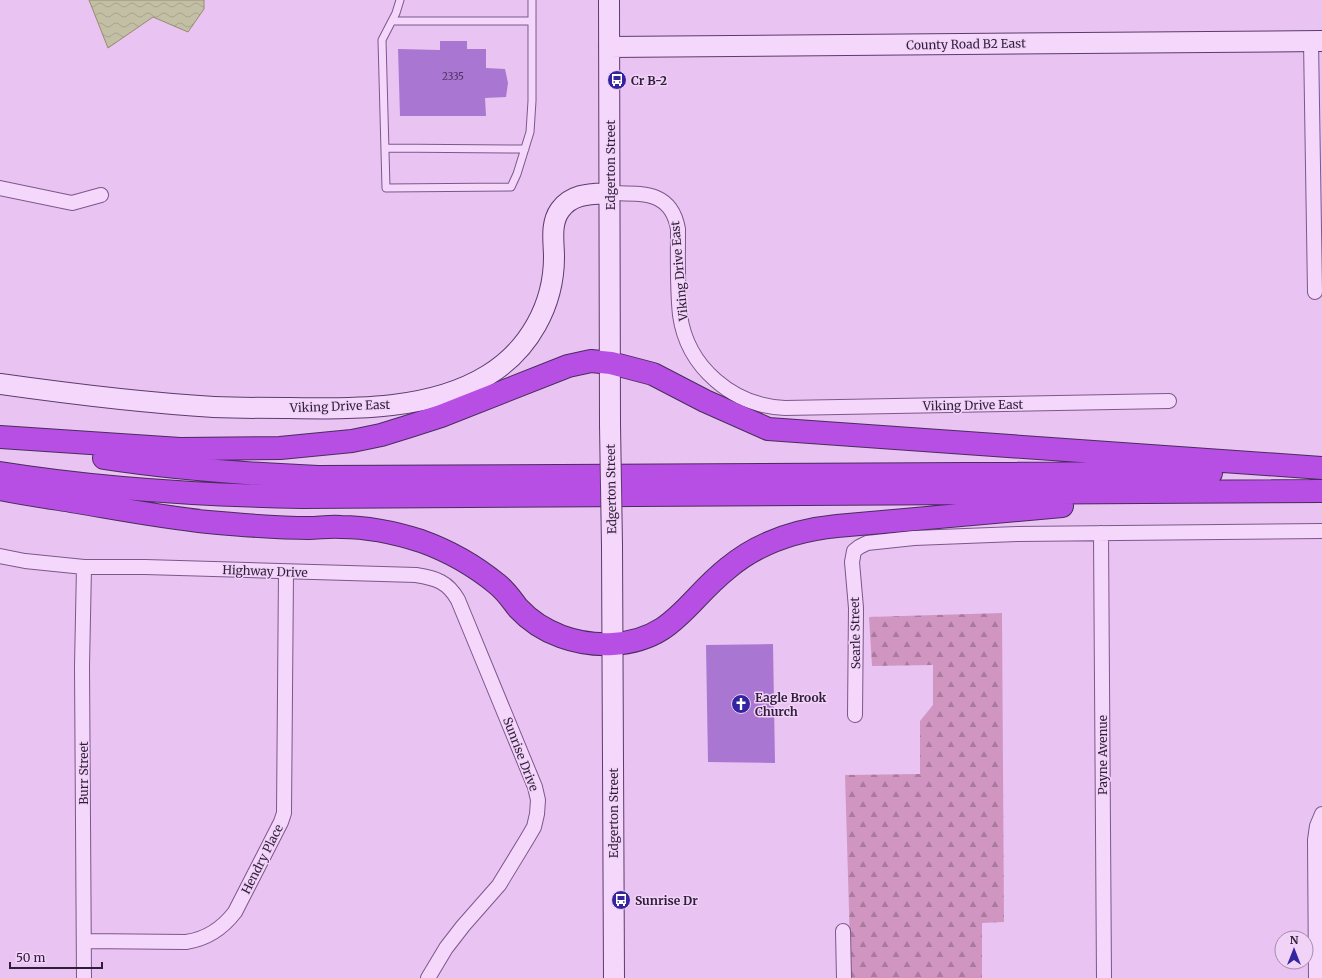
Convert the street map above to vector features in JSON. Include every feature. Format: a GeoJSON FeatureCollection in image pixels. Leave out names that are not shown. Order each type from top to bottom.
{"type":"FeatureCollection","features":[{"type":"Feature","properties":{"kind":"highway"},"geometry":{"type":"LineString","coordinates":[[0,437],[180,449],[280,448],[345,442],[416,424],[568,366],[591,361],[611,363],[653,374],[705,401],[768,429],[1322,468]]}},
{"type":"Feature","properties":{"kind":"highway"},"geometry":{"type":"LineString","coordinates":[[0,441],[97,457],[180,468],[249,474],[318,477],[1322,473]]}},
{"type":"Feature","properties":{"kind":"highway"},"geometry":{"type":"LineString","coordinates":[[0,474],[96,486],[168,492],[240,496],[302,497],[1322,491]]}},
{"type":"Feature","properties":{"kind":"highway"},"geometry":{"type":"LineString","coordinates":[[0,489],[129,511],[206,522],[288,527],[340,527],[371,529],[398,534],[448,552],[471,565],[507,592],[518,608],[547,630],[564,638],[581,643],[598,644],[628,643],[660,632],[728,567],[747,554],[771,542],[796,533],[818,528],[906,519],[1236,492]]}},
{"type":"Feature","properties":{"kind":"street","name":"Edgerton Street"},"geometry":{"type":"LineString","coordinates":[[609,0],[614,978]]}},
{"type":"Feature","properties":{"kind":"street","name":"County Road B2 East"},"geometry":{"type":"LineString","coordinates":[[609,47],[1316,41]]}},
{"type":"Feature","properties":{"kind":"street"},"geometry":{"type":"LineString","coordinates":[[1315,292],[1316,41]]}},
{"type":"Feature","properties":{"kind":"street"},"geometry":{"type":"LineString","coordinates":[[0,188],[72,203],[101,195]]}},
{"type":"Feature","properties":{"kind":"street","name":"Viking Drive East"},"geometry":{"type":"LineString","coordinates":[[0,384],[119,399],[222,407],[332,409],[365,408],[420,401],[447,394],[487,376],[502,366],[518,351],[532,333],[543,313],[549,296],[553,272],[553,228],[559,211],[572,199],[581,196],[610,193],[651,195],[663,201],[672,211],[676,219],[678,229],[679,298],[680,315],[684,333],[691,349],[712,378],[726,389],[742,398],[759,404],[785,408],[1170,401]]}},
{"type":"Feature","properties":{"kind":"street"},"geometry":{"type":"LineString","coordinates":[[1101,533],[1322,531]]}},
{"type":"Feature","properties":{"kind":"street","name":"Searle Street"},"geometry":{"type":"LineString","coordinates":[[855,715],[856,608],[852,562],[854,551],[859,547],[867,543],[914,538],[1017,534],[1101,533]]}},
{"type":"Feature","properties":{"kind":"street","name":"Payne Avenue"},"geometry":{"type":"LineString","coordinates":[[1101,533],[1104,978]]}},
{"type":"Feature","properties":{"kind":"street","name":"Highway Drive"},"geometry":{"type":"LineString","coordinates":[[0,556],[24,561],[84,567],[145,567],[416,575],[432,577],[444,583]]}},
{"type":"Feature","properties":{"kind":"street","name":"Burr Street"},"geometry":{"type":"LineString","coordinates":[[84,567],[82,666],[84,978]]}},
{"type":"Feature","properties":{"kind":"street","name":"Hendry Place"},"geometry":{"type":"LineString","coordinates":[[84,941],[195,941],[208,936],[219,929],[235,912],[282,822],[284,813],[286,572]]}},
{"type":"Feature","properties":{"kind":"street","name":"Sunrise Drive"},"geometry":{"type":"LineString","coordinates":[[428,978],[446,948],[499,884],[534,827],[538,800],[535,787],[458,600],[453,591],[444,583]]}},
{"type":"Feature","properties":{"kind":"street"},"geometry":{"type":"LineString","coordinates":[[1316,978],[1319,962],[1315,840],[1317,826],[1322,814]]}},
{"type":"Feature","properties":{"kind":"street"},"geometry":{"type":"LineString","coordinates":[[843,932],[844,978]]}},
{"type":"Feature","properties":{"kind":"lane"},"geometry":{"type":"LineString","coordinates":[[400,0],[392,21],[382,40],[386,188],[512,187],[530,132],[532,101],[532,0]]}},
{"type":"Feature","properties":{"kind":"lane"},"geometry":{"type":"LineString","coordinates":[[392,21],[532,21]]}},
{"type":"Feature","properties":{"kind":"lane"},"geometry":{"type":"LineString","coordinates":[[385,148],[525,149]]}},
{"type":"Feature","properties":{"kind":"green space"},"geometry":{"type":"Polygon","coordinates":[[[1002,613],[1004,922],[982,923],[982,978],[851,978],[845,775],[920,774],[920,721],[933,705],[933,665],[872,666],[869,617],[1002,613]]]}},
{"type":"Feature","properties":{"kind":"water"},"geometry":{"type":"Polygon","coordinates":[[[89,0],[204,0],[204,9],[188,32],[153,17],[108,48],[89,0]]]}},
{"type":"Feature","properties":{"kind":"building"},"geometry":{"type":"Polygon","coordinates":[[[440,41],[467,41],[467,49],[486,49],[486,68],[505,69],[508,83],[506,97],[485,98],[486,116],[400,116],[398,49],[440,50],[440,41]]]}},
{"type":"Feature","properties":{"kind":"building","name":"Eagle Brook Church"},"geometry":{"type":"Polygon","coordinates":[[[773,644],[775,763],[708,762],[706,645],[773,644]]]}},
{"type":"Feature","properties":{"kind":"place","name":"Cr B-2"},"geometry":{"type":"Point","coordinates":[617,80]}},
{"type":"Feature","properties":{"kind":"place","name":"Eagle Brook Church"},"geometry":{"type":"Point","coordinates":[741,704]}},
{"type":"Feature","properties":{"kind":"place","name":"Sunrise Dr"},"geometry":{"type":"Point","coordinates":[621,900]}}]}
